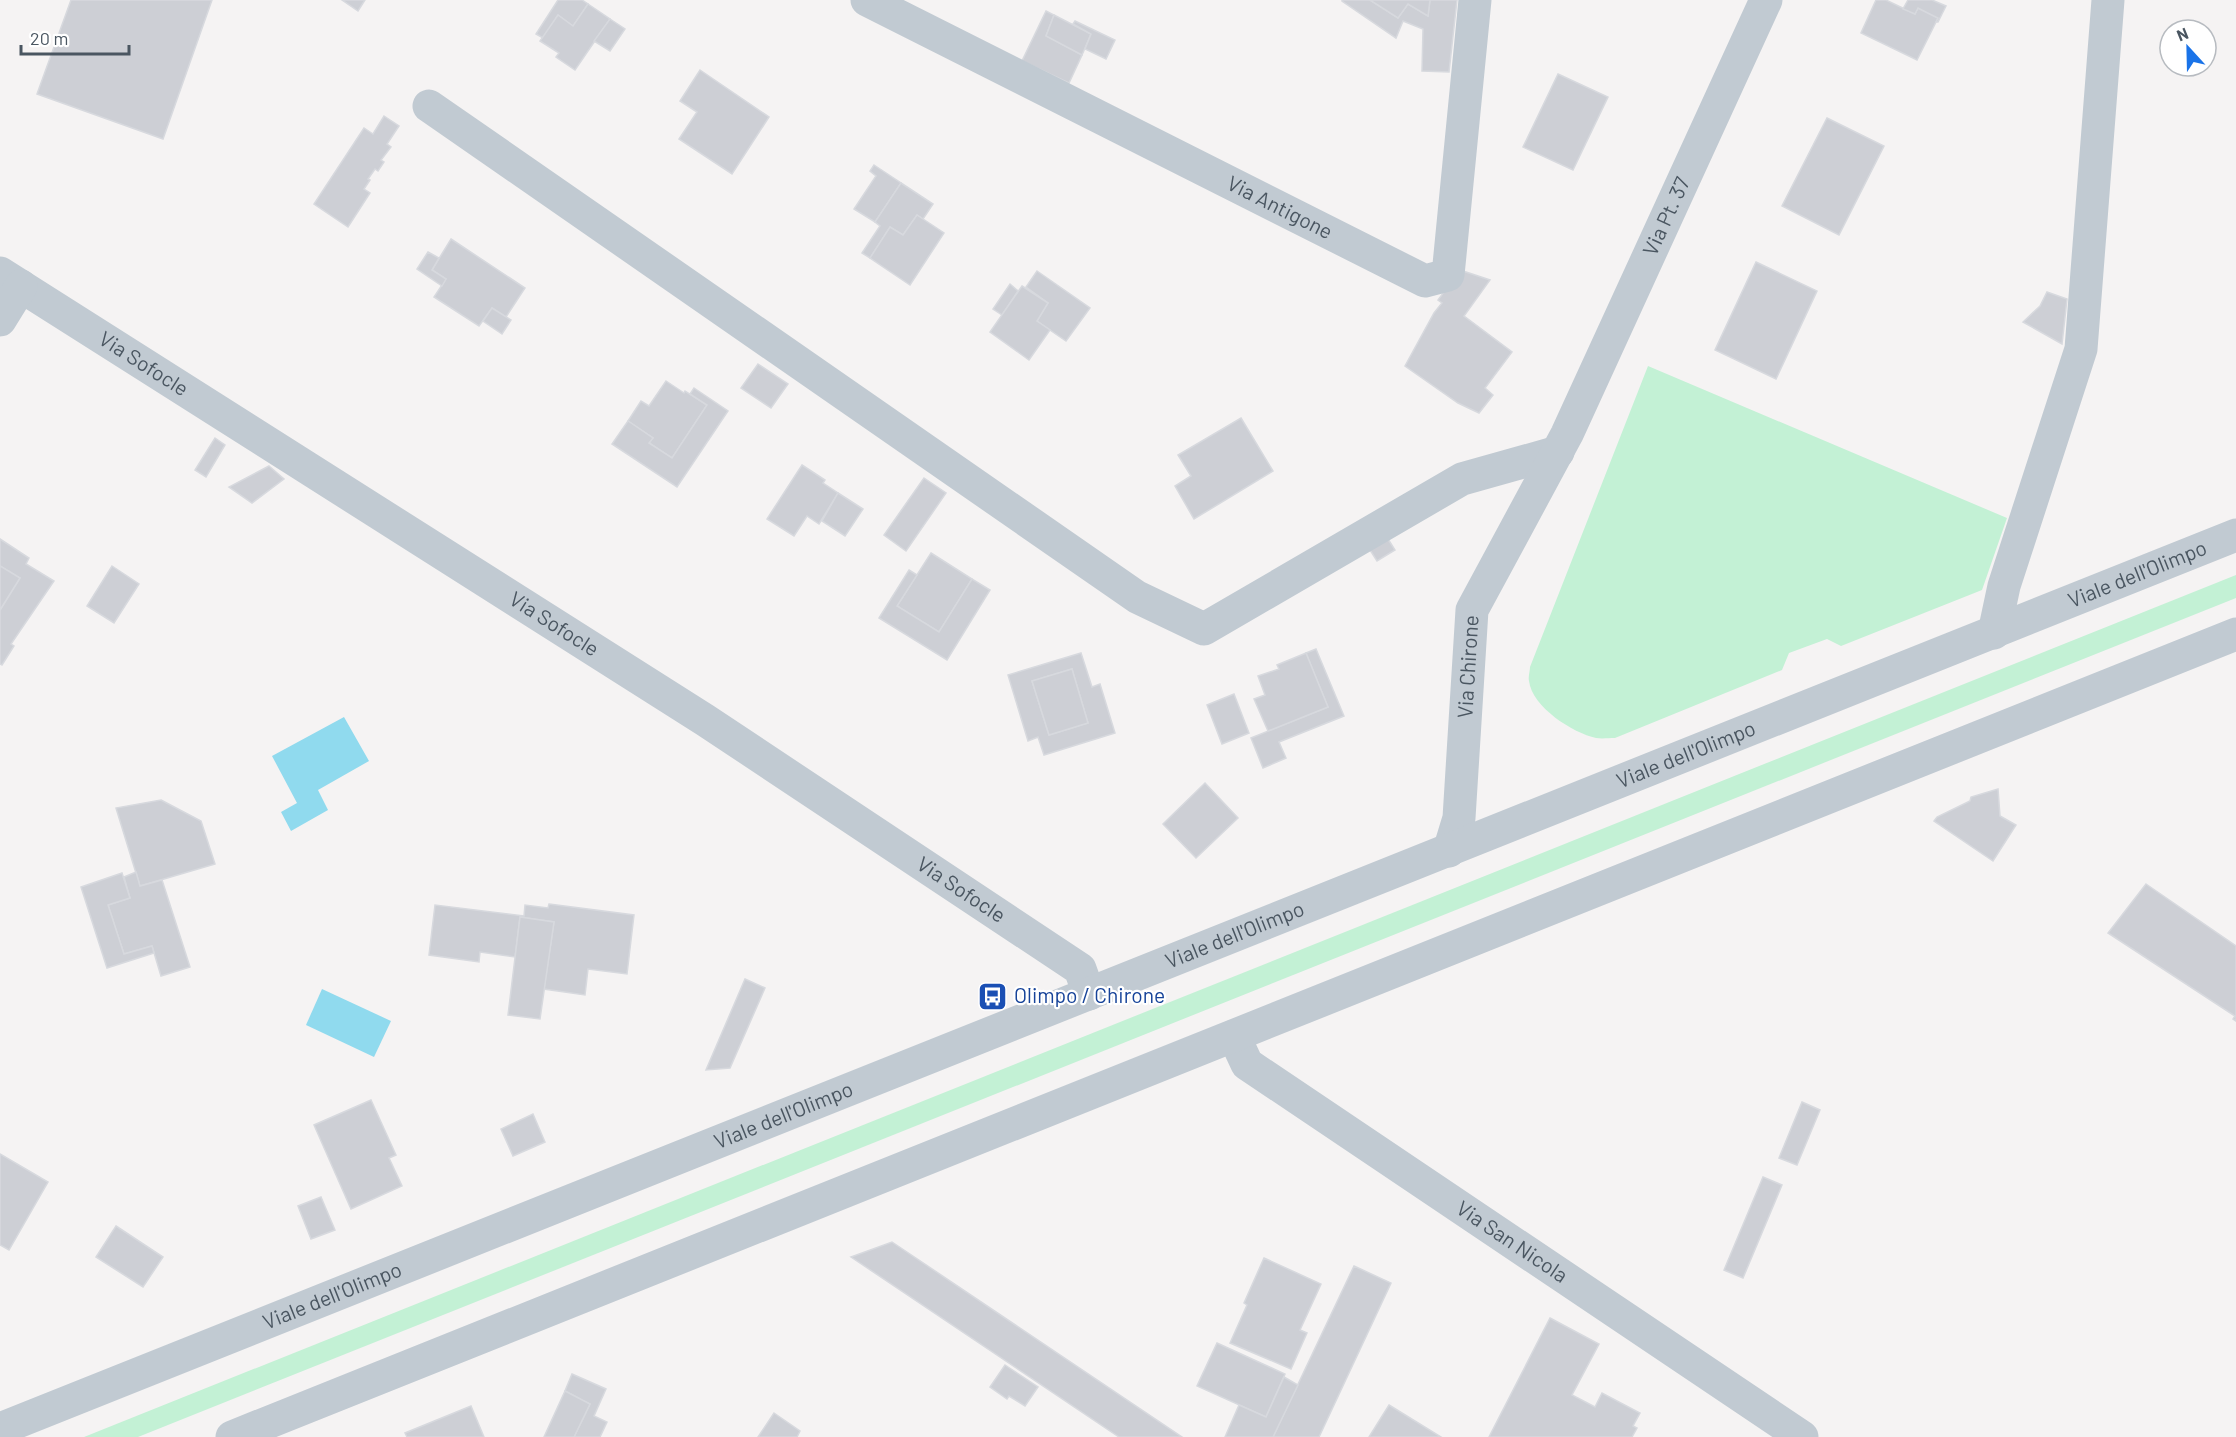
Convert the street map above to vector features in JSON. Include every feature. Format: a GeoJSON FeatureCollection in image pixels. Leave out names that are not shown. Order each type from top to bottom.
{"type":"FeatureCollection","features":[{"type":"Feature","properties":{"kind":"street","name":"Via Antigone"},"geometry":{"type":"LineString","coordinates":[[867,0],[1425,281],[1448,275],[1475,0]]}},
{"type":"Feature","properties":{"kind":"street","name":"Via Pt. 37"},"geometry":{"type":"LineString","coordinates":[[1563,443],[1766,0]]}},
{"type":"Feature","properties":{"kind":"street"},"geometry":{"type":"LineString","coordinates":[[1994,633],[2004,586],[2081,350],[2108,0]]}},
{"type":"Feature","properties":{"kind":"street"},"geometry":{"type":"LineString","coordinates":[[429,106],[1137,597],[1204,629],[1462,479],[1563,443]]}},
{"type":"Feature","properties":{"kind":"street"},"geometry":{"type":"LineString","coordinates":[[0,320],[10,280]]}},
{"type":"Feature","properties":{"kind":"street","name":"Via Sofocle"},"geometry":{"type":"LineString","coordinates":[[10,280],[705,720],[1080,969],[1089,994]]}},
{"type":"Feature","properties":{"kind":"street","name":"Via Chirone"},"geometry":{"type":"LineString","coordinates":[[1449,851],[1459,819],[1472,610],[1563,443]]}},
{"type":"Feature","properties":{"kind":"street","name":"Viale dell'Olimpo"},"geometry":{"type":"LineString","coordinates":[[0,1429],[2236,535]]}},
{"type":"Feature","properties":{"kind":"street"},"geometry":{"type":"LineString","coordinates":[[232,1437],[2236,634]]}},
{"type":"Feature","properties":{"kind":"street","name":"Via San Nicola"},"geometry":{"type":"LineString","coordinates":[[1234,1036],[1247,1064],[1802,1437]]}},
{"type":"Feature","properties":{"kind":"green space"},"geometry":{"type":"Polygon","coordinates":[[[1648,366],[2007,518],[1982,590],[1841,646],[1827,639],[1789,653],[1782,670],[1615,738],[1596,738],[1565,725],[1545,709],[1532,691],[1529,681],[1530,667],[1648,366]]]}},
{"type":"Feature","properties":{"kind":"green space"},"geometry":{"type":"Polygon","coordinates":[[[2236,575],[2236,598],[138,1437],[84,1437],[2236,575]]]}},
{"type":"Feature","properties":{"kind":"water"},"geometry":{"type":"Polygon","coordinates":[[[344,717],[369,761],[318,790],[328,810],[291,831],[281,812],[297,803],[272,756],[344,717]]]}},
{"type":"Feature","properties":{"kind":"water"},"geometry":{"type":"Polygon","coordinates":[[[322,989],[391,1021],[374,1057],[306,1025],[322,989]]]}},
{"type":"Feature","properties":{"kind":"building"},"geometry":{"type":"Polygon","coordinates":[[[71,0],[212,0],[163,139],[37,94],[71,0]]]}},
{"type":"Feature","properties":{"kind":"building"},"geometry":{"type":"Polygon","coordinates":[[[342,0],[365,0],[358,11],[342,0]]]}},
{"type":"Feature","properties":{"kind":"building"},"geometry":{"type":"Polygon","coordinates":[[[558,0],[582,0],[588,4],[573,26],[558,15],[543,38],[536,34],[558,0]]]}},
{"type":"Feature","properties":{"kind":"building"},"geometry":{"type":"Polygon","coordinates":[[[1342,0],[1370,0],[1398,18],[1408,4],[1428,16],[1430,0],[1457,0],[1449,72],[1422,71],[1423,29],[1403,21],[1396,38],[1342,0]]]}},
{"type":"Feature","properties":{"kind":"building"},"geometry":{"type":"Polygon","coordinates":[[[1370,0],[1430,0],[1428,16],[1408,4],[1398,18],[1370,0]]]}},
{"type":"Feature","properties":{"kind":"building"},"geometry":{"type":"Polygon","coordinates":[[[1876,0],[1886,0],[1915,14],[1918,8],[1938,18],[1917,60],[1861,33],[1876,0]]]}},
{"type":"Feature","properties":{"kind":"building"},"geometry":{"type":"Polygon","coordinates":[[[1908,0],[1932,0],[1946,6],[1936,22],[1938,18],[1918,8],[1915,14],[1903,9],[1908,0]]]}},
{"type":"Feature","properties":{"kind":"building"},"geometry":{"type":"Polygon","coordinates":[[[588,4],[610,19],[575,70],[556,57],[559,53],[540,41],[558,15],[573,26],[588,4]]]}},
{"type":"Feature","properties":{"kind":"building"},"geometry":{"type":"Polygon","coordinates":[[[1046,11],[1054,15],[1046,36],[1082,55],[1069,83],[1022,61],[1046,11]]]}},
{"type":"Feature","properties":{"kind":"building"},"geometry":{"type":"Polygon","coordinates":[[[1054,15],[1091,34],[1082,55],[1046,36],[1054,15]]]}},
{"type":"Feature","properties":{"kind":"building"},"geometry":{"type":"Polygon","coordinates":[[[610,19],[625,29],[610,51],[594,41],[610,19]]]}},
{"type":"Feature","properties":{"kind":"building"},"geometry":{"type":"Polygon","coordinates":[[[1075,21],[1115,40],[1106,59],[1085,49],[1091,34],[1073,24],[1075,21]]]}},
{"type":"Feature","properties":{"kind":"building"},"geometry":{"type":"Polygon","coordinates":[[[700,70],[769,117],[732,174],[679,139],[697,112],[680,101],[700,70]]]}},
{"type":"Feature","properties":{"kind":"building"},"geometry":{"type":"Polygon","coordinates":[[[1558,74],[1608,97],[1573,170],[1523,147],[1558,74]]]}},
{"type":"Feature","properties":{"kind":"building"},"geometry":{"type":"Polygon","coordinates":[[[384,116],[399,126],[387,144],[391,147],[381,160],[384,162],[368,179],[370,180],[364,189],[370,193],[348,227],[314,204],[364,128],[373,134],[384,116]]]}},
{"type":"Feature","properties":{"kind":"building"},"geometry":{"type":"Polygon","coordinates":[[[1827,118],[1884,146],[1839,235],[1782,206],[1827,118]]]}},
{"type":"Feature","properties":{"kind":"building"},"geometry":{"type":"Polygon","coordinates":[[[874,165],[901,183],[875,222],[854,209],[876,176],[870,171],[874,165]]]}},
{"type":"Feature","properties":{"kind":"building"},"geometry":{"type":"Polygon","coordinates":[[[901,183],[933,204],[923,219],[917,215],[903,235],[890,227],[870,258],[862,253],[880,226],[875,222],[901,183]]]}},
{"type":"Feature","properties":{"kind":"building"},"geometry":{"type":"Polygon","coordinates":[[[917,215],[944,233],[910,285],[870,258],[890,227],[903,235],[917,215]]]}},
{"type":"Feature","properties":{"kind":"building"},"geometry":{"type":"Polygon","coordinates":[[[451,239],[525,288],[506,317],[492,308],[479,326],[434,297],[446,279],[432,270],[451,239]]]}},
{"type":"Feature","properties":{"kind":"building"},"geometry":{"type":"Polygon","coordinates":[[[428,252],[439,258],[432,270],[446,279],[442,286],[417,269],[428,252]]]}},
{"type":"Feature","properties":{"kind":"building"},"geometry":{"type":"Polygon","coordinates":[[[1756,262],[1817,291],[1776,379],[1715,350],[1756,262]]]}},
{"type":"Feature","properties":{"kind":"building"},"geometry":{"type":"Polygon","coordinates":[[[1460,270],[1490,280],[1464,316],[1512,352],[1485,388],[1493,395],[1479,413],[1458,403],[1405,366],[1434,313],[1442,303],[1438,300],[1460,270]]]}},
{"type":"Feature","properties":{"kind":"building"},"geometry":{"type":"Polygon","coordinates":[[[1037,271],[1090,308],[1066,341],[1037,321],[1048,303],[1026,287],[1037,271]]]}},
{"type":"Feature","properties":{"kind":"building"},"geometry":{"type":"Polygon","coordinates":[[[1010,284],[1018,291],[1002,315],[993,309],[1010,284]]]}},
{"type":"Feature","properties":{"kind":"building"},"geometry":{"type":"Polygon","coordinates":[[[1022,286],[1048,303],[1037,321],[1050,330],[1029,360],[990,332],[1022,286]]]}},
{"type":"Feature","properties":{"kind":"building"},"geometry":{"type":"Polygon","coordinates":[[[2047,292],[2067,299],[2062,344],[2023,322],[2040,306],[2047,292]]]}},
{"type":"Feature","properties":{"kind":"building"},"geometry":{"type":"Polygon","coordinates":[[[492,308],[511,320],[502,334],[483,321],[492,308]]]}},
{"type":"Feature","properties":{"kind":"building"},"geometry":{"type":"Polygon","coordinates":[[[758,364],[788,384],[771,408],[741,388],[758,364]]]}},
{"type":"Feature","properties":{"kind":"building"},"geometry":{"type":"Polygon","coordinates":[[[666,381],[707,405],[672,458],[649,443],[653,438],[628,421],[641,401],[649,406],[666,381]]]}},
{"type":"Feature","properties":{"kind":"building"},"geometry":{"type":"Polygon","coordinates":[[[694,388],[728,411],[677,487],[612,444],[628,421],[653,438],[649,443],[672,458],[707,405],[690,394],[694,388]]]}},
{"type":"Feature","properties":{"kind":"building"},"geometry":{"type":"Polygon","coordinates":[[[1241,418],[1273,471],[1194,519],[1175,486],[1191,476],[1178,455],[1241,418]]]}},
{"type":"Feature","properties":{"kind":"building"},"geometry":{"type":"Polygon","coordinates":[[[215,438],[225,445],[206,477],[195,470],[215,438]]]}},
{"type":"Feature","properties":{"kind":"building"},"geometry":{"type":"Polygon","coordinates":[[[802,465],[825,480],[823,483],[838,493],[819,524],[807,516],[794,536],[767,519],[802,465]]]}},
{"type":"Feature","properties":{"kind":"building"},"geometry":{"type":"Polygon","coordinates":[[[269,466],[284,479],[252,503],[229,487],[269,466]]]}},
{"type":"Feature","properties":{"kind":"building"},"geometry":{"type":"Polygon","coordinates":[[[924,478],[946,493],[906,551],[884,535],[924,478]]]}},
{"type":"Feature","properties":{"kind":"building"},"geometry":{"type":"Polygon","coordinates":[[[838,493],[863,509],[845,536],[822,521],[838,493]]]}},
{"type":"Feature","properties":{"kind":"building"},"geometry":{"type":"Polygon","coordinates":[[[0,539],[29,558],[26,564],[54,581],[11,644],[14,646],[2,665],[0,664],[0,610],[20,578],[0,566],[0,539]]]}},
{"type":"Feature","properties":{"kind":"building"},"geometry":{"type":"Polygon","coordinates":[[[1388,539],[1395,550],[1377,561],[1370,550],[1388,539]]]}},
{"type":"Feature","properties":{"kind":"building"},"geometry":{"type":"Polygon","coordinates":[[[931,553],[972,579],[939,632],[897,606],[931,553]]]}},
{"type":"Feature","properties":{"kind":"building"},"geometry":{"type":"Polygon","coordinates":[[[0,566],[20,578],[0,610],[0,566]]]}},
{"type":"Feature","properties":{"kind":"building"},"geometry":{"type":"Polygon","coordinates":[[[112,566],[139,584],[114,623],[87,606],[112,566]]]}},
{"type":"Feature","properties":{"kind":"building"},"geometry":{"type":"Polygon","coordinates":[[[909,570],[917,575],[897,606],[939,632],[972,579],[990,590],[947,660],[879,618],[909,570]]]}},
{"type":"Feature","properties":{"kind":"building"},"geometry":{"type":"Polygon","coordinates":[[[1316,649],[1344,716],[1279,742],[1286,758],[1263,768],[1251,738],[1328,707],[1306,653],[1316,649]]]}},
{"type":"Feature","properties":{"kind":"building"},"geometry":{"type":"Polygon","coordinates":[[[1081,653],[1092,687],[1100,684],[1115,733],[1044,755],[1038,737],[1028,741],[1008,675],[1081,653]],[[1072,669],[1032,681],[1049,735],[1088,723],[1072,669]]]}},
{"type":"Feature","properties":{"kind":"building"},"geometry":{"type":"Polygon","coordinates":[[[1306,653],[1328,707],[1268,731],[1254,699],[1265,695],[1258,676],[1279,669],[1277,665],[1306,653]]]}},
{"type":"Feature","properties":{"kind":"building"},"geometry":{"type":"Polygon","coordinates":[[[1072,669],[1088,723],[1049,735],[1032,681],[1072,669]]]}},
{"type":"Feature","properties":{"kind":"building"},"geometry":{"type":"Polygon","coordinates":[[[1234,694],[1249,733],[1222,744],[1207,705],[1234,694]]]}},
{"type":"Feature","properties":{"kind":"building"},"geometry":{"type":"Polygon","coordinates":[[[1205,783],[1238,818],[1196,858],[1163,824],[1205,783]]]}},
{"type":"Feature","properties":{"kind":"building"},"geometry":{"type":"Polygon","coordinates":[[[1998,789],[2000,816],[2016,825],[1993,861],[1934,821],[1937,817],[1970,801],[1971,797],[1998,789]]]}},
{"type":"Feature","properties":{"kind":"building"},"geometry":{"type":"Polygon","coordinates":[[[161,800],[201,821],[215,864],[140,886],[116,808],[161,800]]]}},
{"type":"Feature","properties":{"kind":"building"},"geometry":{"type":"Polygon","coordinates":[[[136,872],[140,886],[162,880],[190,967],[161,976],[152,946],[124,954],[108,905],[130,898],[124,877],[136,872]]]}},
{"type":"Feature","properties":{"kind":"building"},"geometry":{"type":"Polygon","coordinates":[[[122,873],[130,898],[108,905],[124,954],[152,946],[154,953],[107,968],[81,887],[122,873]]]}},
{"type":"Feature","properties":{"kind":"building"},"geometry":{"type":"Polygon","coordinates":[[[2146,884],[2236,946],[2236,1021],[2233,1019],[2235,1016],[2108,933],[2146,884]]]}},
{"type":"Feature","properties":{"kind":"building"},"geometry":{"type":"Polygon","coordinates":[[[549,904],[634,915],[627,974],[588,969],[585,995],[544,989],[554,922],[520,917],[515,957],[480,952],[479,962],[429,955],[435,905],[524,916],[525,905],[548,908],[549,904]]]}},
{"type":"Feature","properties":{"kind":"building"},"geometry":{"type":"Polygon","coordinates":[[[520,917],[554,922],[540,1019],[508,1015],[520,917]]]}},
{"type":"Feature","properties":{"kind":"building"},"geometry":{"type":"Polygon","coordinates":[[[745,979],[765,988],[730,1068],[706,1070],[745,979]]]}},
{"type":"Feature","properties":{"kind":"building"},"geometry":{"type":"Polygon","coordinates":[[[371,1100],[396,1155],[389,1158],[402,1186],[351,1209],[314,1125],[371,1100]]]}},
{"type":"Feature","properties":{"kind":"building"},"geometry":{"type":"Polygon","coordinates":[[[1802,1102],[1820,1110],[1797,1165],[1779,1158],[1802,1102]]]}},
{"type":"Feature","properties":{"kind":"building"},"geometry":{"type":"Polygon","coordinates":[[[533,1114],[545,1142],[513,1156],[501,1129],[533,1114]]]}},
{"type":"Feature","properties":{"kind":"building"},"geometry":{"type":"Polygon","coordinates":[[[0,1154],[48,1182],[9,1250],[0,1245],[0,1154]]]}},
{"type":"Feature","properties":{"kind":"building"},"geometry":{"type":"Polygon","coordinates":[[[1763,1177],[1782,1185],[1743,1278],[1724,1270],[1763,1177]]]}},
{"type":"Feature","properties":{"kind":"building"},"geometry":{"type":"Polygon","coordinates":[[[321,1197],[335,1230],[311,1239],[298,1206],[321,1197]]]}},
{"type":"Feature","properties":{"kind":"building"},"geometry":{"type":"Polygon","coordinates":[[[116,1226],[163,1257],[143,1287],[96,1257],[116,1226]]]}},
{"type":"Feature","properties":{"kind":"building"},"geometry":{"type":"Polygon","coordinates":[[[892,1242],[1182,1437],[1119,1437],[851,1257],[892,1242]]]}},
{"type":"Feature","properties":{"kind":"building"},"geometry":{"type":"Polygon","coordinates":[[[1264,1258],[1321,1284],[1300,1330],[1307,1333],[1291,1369],[1230,1343],[1247,1305],[1244,1303],[1264,1258]]]}},
{"type":"Feature","properties":{"kind":"building"},"geometry":{"type":"Polygon","coordinates":[[[1354,1266],[1391,1283],[1319,1437],[1273,1437],[1354,1266]]]}},
{"type":"Feature","properties":{"kind":"building"},"geometry":{"type":"Polygon","coordinates":[[[1550,1318],[1599,1344],[1572,1395],[1595,1407],[1602,1393],[1640,1413],[1633,1426],[1637,1428],[1632,1437],[1489,1437],[1550,1318]]]}},
{"type":"Feature","properties":{"kind":"building"},"geometry":{"type":"Polygon","coordinates":[[[1217,1343],[1285,1374],[1266,1417],[1197,1386],[1217,1343]]]}},
{"type":"Feature","properties":{"kind":"building"},"geometry":{"type":"Polygon","coordinates":[[[1005,1365],[1038,1387],[1025,1406],[1009,1396],[1007,1399],[990,1387],[1005,1365]]]}},
{"type":"Feature","properties":{"kind":"building"},"geometry":{"type":"Polygon","coordinates":[[[572,1374],[606,1389],[594,1416],[607,1422],[600,1437],[574,1437],[590,1404],[565,1391],[572,1374]]]}},
{"type":"Feature","properties":{"kind":"building"},"geometry":{"type":"Polygon","coordinates":[[[1284,1377],[1298,1385],[1273,1437],[1225,1437],[1239,1405],[1266,1417],[1284,1377]]]}},
{"type":"Feature","properties":{"kind":"building"},"geometry":{"type":"Polygon","coordinates":[[[565,1391],[590,1404],[574,1437],[544,1437],[565,1391]]]}},
{"type":"Feature","properties":{"kind":"building"},"geometry":{"type":"Polygon","coordinates":[[[1389,1405],[1441,1437],[1369,1437],[1389,1405]]]}},
{"type":"Feature","properties":{"kind":"building"},"geometry":{"type":"Polygon","coordinates":[[[471,1406],[484,1437],[407,1437],[405,1433],[471,1406]]]}},
{"type":"Feature","properties":{"kind":"building"},"geometry":{"type":"Polygon","coordinates":[[[774,1413],[800,1431],[797,1437],[758,1437],[774,1413]]]}},
{"type":"Feature","properties":{"kind":"place","name":"Olimpo / Chirone"},"geometry":{"type":"Point","coordinates":[993,996]}}]}
